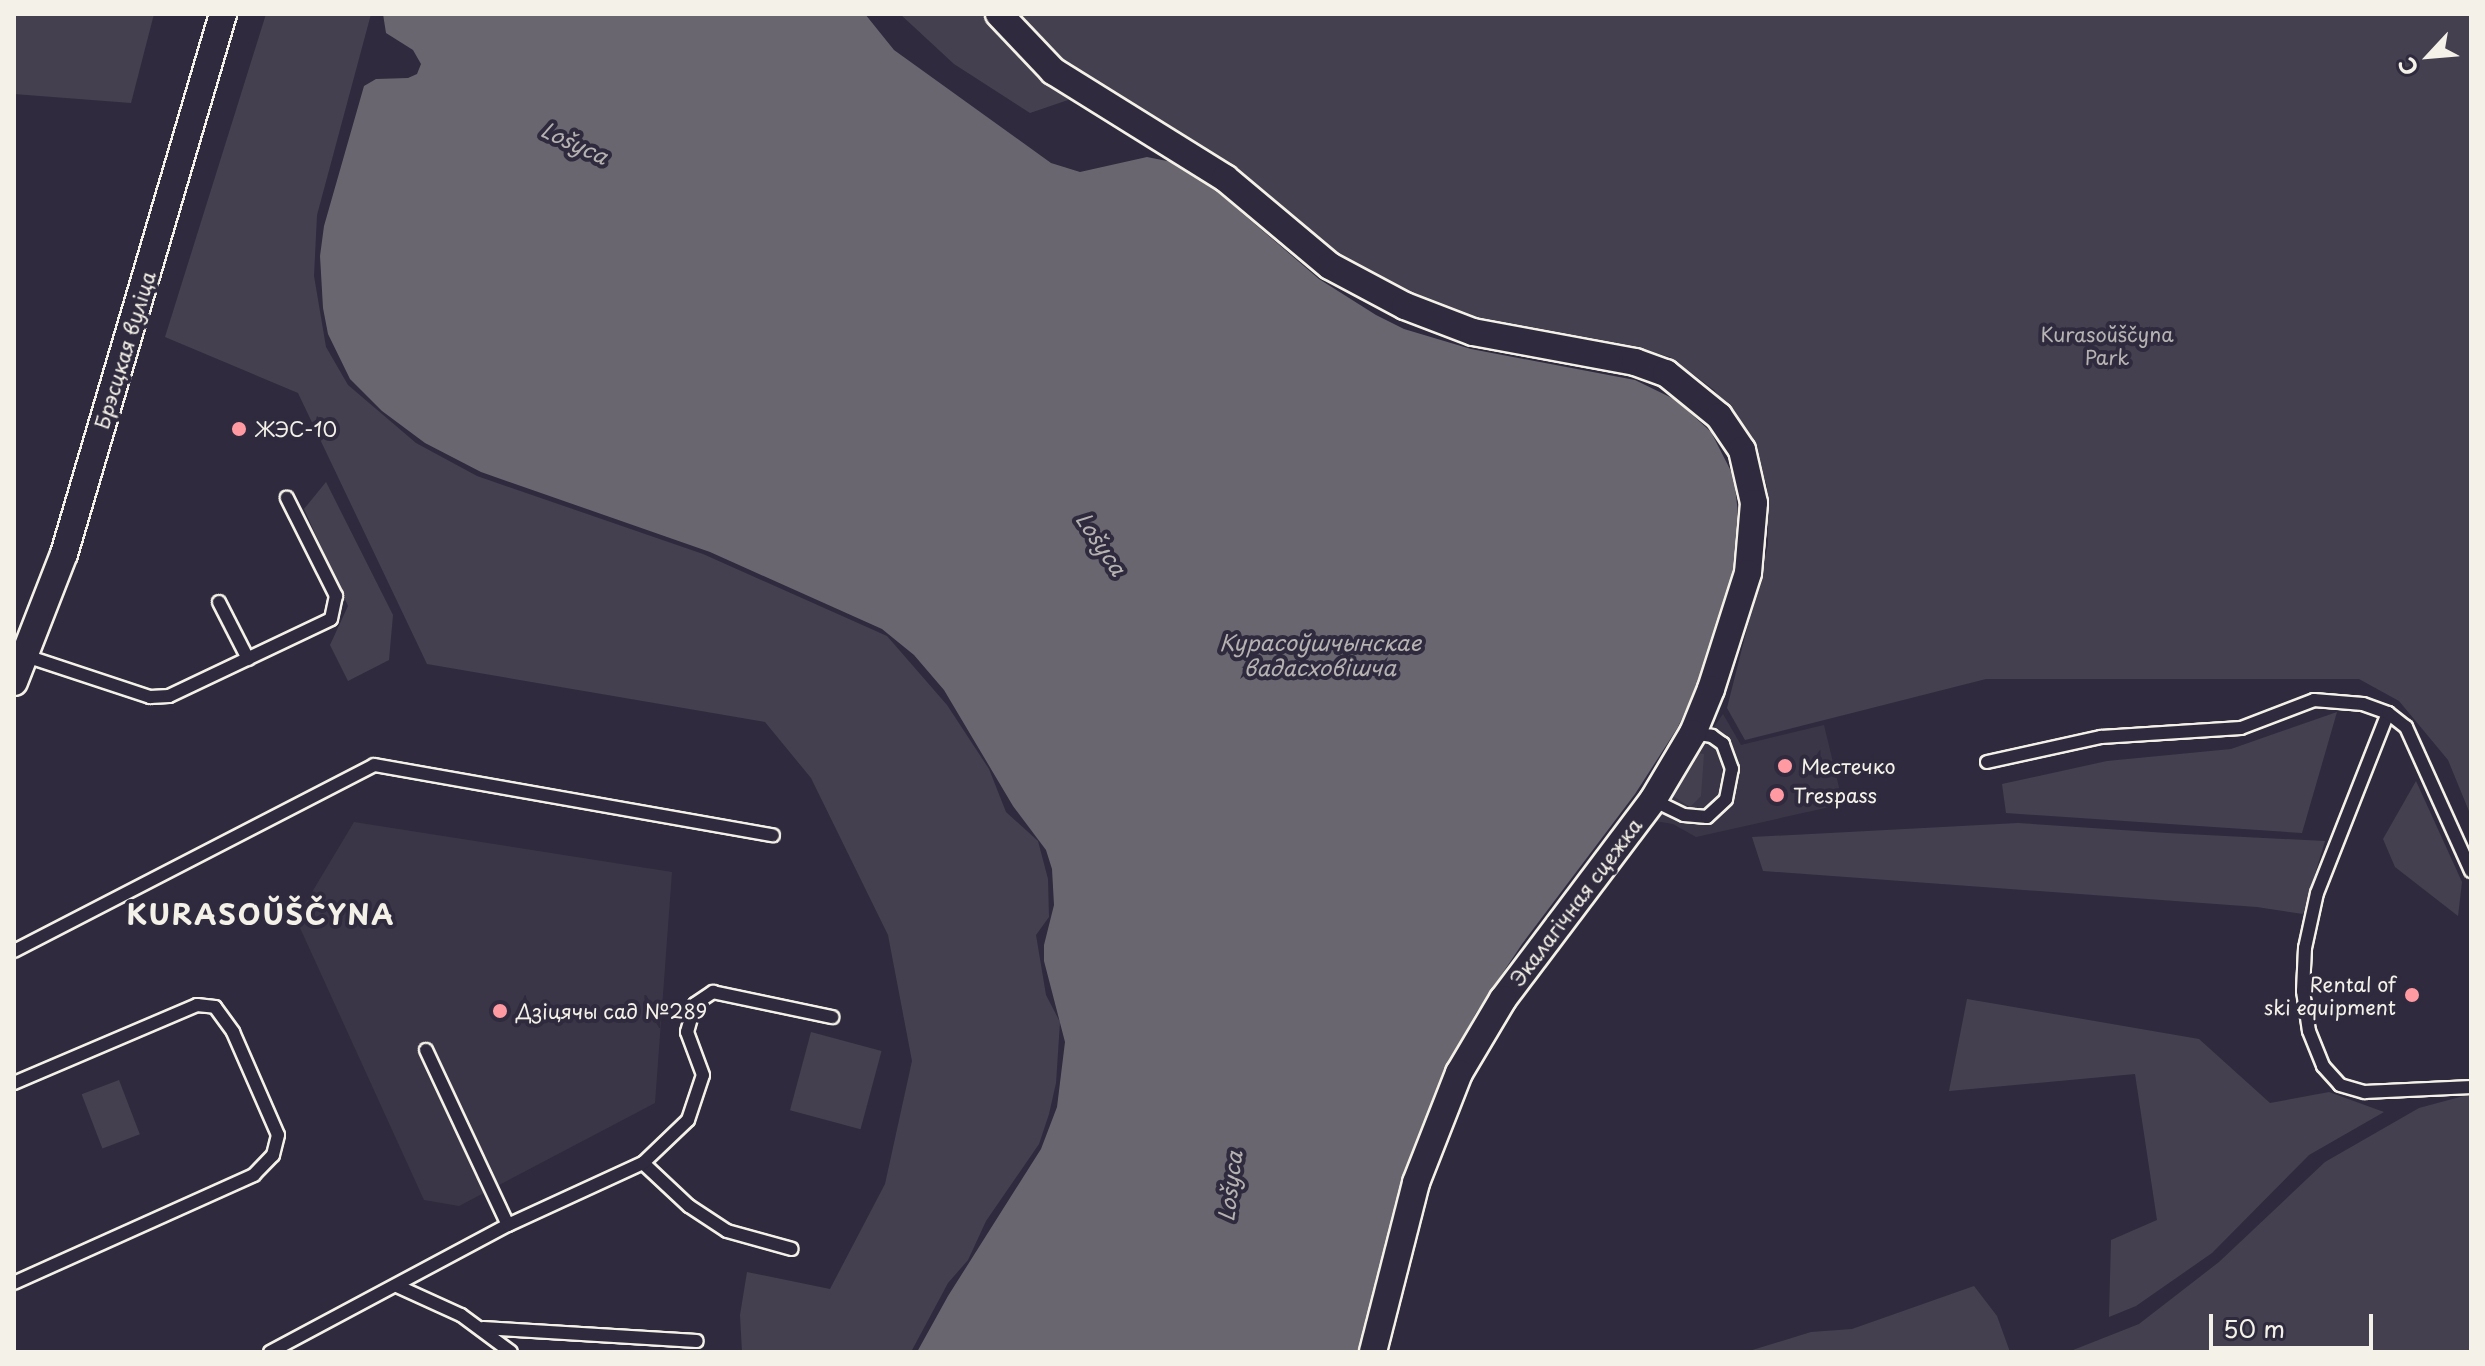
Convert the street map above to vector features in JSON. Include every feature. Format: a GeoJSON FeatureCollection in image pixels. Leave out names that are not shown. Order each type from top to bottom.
{"type":"FeatureCollection","features":[{"type":"Feature","properties":{"kind":"street","name":"Брэсцкая вуліца"},"geometry":{"type":"LineString","coordinates":[[14,682],[64,554],[223,14]]}},
{"type":"Feature","properties":{"kind":"street","name":"Экалагічная сцежка"},"geometry":{"type":"LineString","coordinates":[[999,14],[1053,71],[1225,178],[1330,266],[1405,306],[1473,332],[1635,362],[1666,373],[1719,416],[1742,450],[1754,503],[1748,573],[1731,636],[1693,733],[1653,800],[1512,987],[1459,1073],[1416,1183],[1373,1352]]}},
{"type":"Feature","properties":{"kind":"lane"},"geometry":{"type":"LineString","coordinates":[[26,656],[150,697],[169,696],[331,619],[336,596],[287,498]]}},
{"type":"Feature","properties":{"kind":"lane"},"geometry":{"type":"LineString","coordinates":[[219,602],[248,659]]}},
{"type":"Feature","properties":{"kind":"lane"},"geometry":{"type":"LineString","coordinates":[[1987,762],[2101,737],[2241,728],[2314,700],[2363,704],[2388,713],[2406,727],[2419,749],[2471,871]]}},
{"type":"Feature","properties":{"kind":"lane"},"geometry":{"type":"LineString","coordinates":[[2388,713],[2317,893],[2305,948],[2303,991],[2309,1031],[2323,1066],[2340,1085],[2365,1092],[2471,1087]]}},
{"type":"Feature","properties":{"kind":"lane"},"geometry":{"type":"LineString","coordinates":[[1653,800],[1684,815],[1707,817],[1726,799],[1732,769],[1723,744],[1712,736],[1693,733]]}},
{"type":"Feature","properties":{"kind":"lane"},"geometry":{"type":"LineString","coordinates":[[14,951],[374,765],[773,835]]}},
{"type":"Feature","properties":{"kind":"lane"},"geometry":{"type":"LineString","coordinates":[[270,1352],[508,1225],[643,1163],[688,1120],[703,1075],[687,1032],[695,1004],[713,992],[832,1017]]}},
{"type":"Feature","properties":{"kind":"lane"},"geometry":{"type":"LineString","coordinates":[[14,1083],[197,1005],[215,1007],[233,1032],[278,1135],[273,1155],[254,1175],[14,1283]]}},
{"type":"Feature","properties":{"kind":"lane"},"geometry":{"type":"LineString","coordinates":[[426,1050],[508,1225]]}},
{"type":"Feature","properties":{"kind":"lane"},"geometry":{"type":"LineString","coordinates":[[643,1163],[689,1206],[727,1231],[792,1249]]}},
{"type":"Feature","properties":{"kind":"lane"},"geometry":{"type":"LineString","coordinates":[[397,1286],[483,1328],[511,1352]]}},
{"type":"Feature","properties":{"kind":"lane"},"geometry":{"type":"LineString","coordinates":[[483,1328],[697,1341]]}},
{"type":"Feature","properties":{"kind":"shaded area"},"geometry":{"type":"Polygon","coordinates":[[[1723,714],[1741,745],[1824,725],[1843,804],[1696,837],[1673,824],[1649,820],[1723,714]]]}},
{"type":"Feature","properties":{"kind":"shaded area","name":"Дзіцячы сад №289"},"geometry":{"type":"Polygon","coordinates":[[[354,822],[672,872],[655,1103],[459,1206],[424,1200],[296,919],[354,822]]]}},
{"type":"Feature","properties":{"kind":"green space"},"geometry":{"type":"Polygon","coordinates":[[[14,14],[154,14],[131,103],[14,94],[14,14]]]}},
{"type":"Feature","properties":{"kind":"green space"},"geometry":{"type":"Polygon","coordinates":[[[266,14],[371,14],[317,215],[314,276],[326,347],[348,385],[416,443],[477,476],[703,554],[887,636],[947,705],[989,769],[1006,812],[1038,841],[1048,879],[1049,917],[1036,935],[1046,995],[1060,1022],[1056,1083],[1049,1114],[1039,1144],[986,1221],[968,1260],[948,1283],[911,1352],[742,1352],[740,1315],[747,1272],[830,1289],[885,1184],[912,1061],[888,935],[811,778],[765,722],[427,664],[298,393],[165,337],[266,14]]]}},
{"type":"Feature","properties":{"kind":"green space","name":"Kurasoŭščyna Park"},"geometry":{"type":"Polygon","coordinates":[[[900,14],[2471,14],[2471,816],[2448,760],[2399,701],[2359,679],[1986,679],[1745,740],[1727,708],[1768,545],[1767,486],[1749,435],[1714,390],[1670,357],[1630,346],[1478,319],[1410,294],[1342,257],[1265,191],[1182,133],[1106,87],[1030,113],[954,64],[900,14]]]}},
{"type":"Feature","properties":{"kind":"green space"},"geometry":{"type":"Polygon","coordinates":[[[326,482],[393,615],[389,660],[348,681],[330,645],[348,606],[304,509],[326,482]]]}},
{"type":"Feature","properties":{"kind":"green space"},"geometry":{"type":"Polygon","coordinates":[[[2337,712],[2302,833],[2006,813],[2002,784],[2107,761],[2231,749],[2337,712]]]}},
{"type":"Feature","properties":{"kind":"green space"},"geometry":{"type":"Polygon","coordinates":[[[1697,753],[1704,754],[1701,796],[1690,807],[1673,796],[1697,753]]]}},
{"type":"Feature","properties":{"kind":"green space"},"geometry":{"type":"Polygon","coordinates":[[[2416,781],[2462,882],[2458,916],[2395,867],[2383,839],[2416,781]]]}},
{"type":"Feature","properties":{"kind":"green space"},"geometry":{"type":"Polygon","coordinates":[[[2018,823],[2325,841],[2303,914],[2257,907],[1763,871],[1752,837],[2018,823]]]}},
{"type":"Feature","properties":{"kind":"green space"},"geometry":{"type":"Polygon","coordinates":[[[1967,999],[2199,1039],[2270,1103],[2329,1092],[2384,1112],[2309,1155],[2212,1253],[2136,1306],[2109,1317],[2111,1240],[2157,1220],[2135,1074],[1949,1091],[1967,999]]]}},
{"type":"Feature","properties":{"kind":"green space"},"geometry":{"type":"Polygon","coordinates":[[[811,1032],[882,1051],[861,1129],[790,1110],[811,1032]]]}},
{"type":"Feature","properties":{"kind":"green space"},"geometry":{"type":"Polygon","coordinates":[[[119,1080],[140,1134],[102,1148],[82,1094],[119,1080]]]}},
{"type":"Feature","properties":{"kind":"green space"},"geometry":{"type":"Polygon","coordinates":[[[2471,1094],[2471,1352],[2068,1352],[2139,1324],[2219,1262],[2325,1162],[2419,1108],[2471,1094]]]}},
{"type":"Feature","properties":{"kind":"green space"},"geometry":{"type":"Polygon","coordinates":[[[1974,1286],[1997,1316],[2010,1352],[1746,1352],[1811,1332],[1852,1329],[1974,1286]]]}},
{"type":"Feature","properties":{"kind":"water","name":"Курасоўшчынскае вадасховішча"},"geometry":{"type":"Polygon","coordinates":[[[383,14],[865,14],[894,50],[1051,163],[1080,172],[1147,157],[1172,162],[1214,189],[1319,279],[1376,315],[1404,329],[1471,349],[1635,380],[1676,400],[1711,432],[1734,477],[1740,532],[1728,595],[1697,685],[1678,727],[1635,794],[1522,944],[1476,1013],[1442,1075],[1396,1201],[1358,1352],[917,1352],[948,1296],[1041,1149],[1057,1107],[1065,1042],[1044,961],[1044,945],[1054,905],[1052,869],[1046,850],[1013,806],[944,690],[914,655],[882,629],[710,552],[481,472],[425,443],[382,411],[350,379],[328,334],[323,308],[320,256],[324,226],[364,86],[376,79],[408,78],[417,74],[421,64],[413,50],[386,33],[383,14]]]}},
{"type":"Feature","properties":{"kind":"place","name":"ЖЭС-10"},"geometry":{"type":"Point","coordinates":[239,429]}},
{"type":"Feature","properties":{"kind":"place","name":"Местечко"},"geometry":{"type":"Point","coordinates":[1785,766]}},
{"type":"Feature","properties":{"kind":"place","name":"Trespass"},"geometry":{"type":"Point","coordinates":[1777,795]}},
{"type":"Feature","properties":{"kind":"place","name":"Rental of ski equipment"},"geometry":{"type":"Point","coordinates":[2412,995]}},
{"type":"Feature","properties":{"kind":"place","name":"Дзіцячы сад №289"},"geometry":{"type":"Point","coordinates":[500,1011]}},
{"type":"Feature","properties":{"kind":"district","name":"KURASOŬŠČYNA"},"geometry":{"type":"Point","coordinates":[261,914]}},
{"type":"Feature","properties":{"kind":"water label","name":"Lošyca"},"geometry":{"type":"Point","coordinates":[575,142]}},
{"type":"Feature","properties":{"kind":"water label","name":"Lošyca"},"geometry":{"type":"Point","coordinates":[1102,543]}},
{"type":"Feature","properties":{"kind":"water label","name":"Lošyca"},"geometry":{"type":"Point","coordinates":[1229,1186]}}]}
